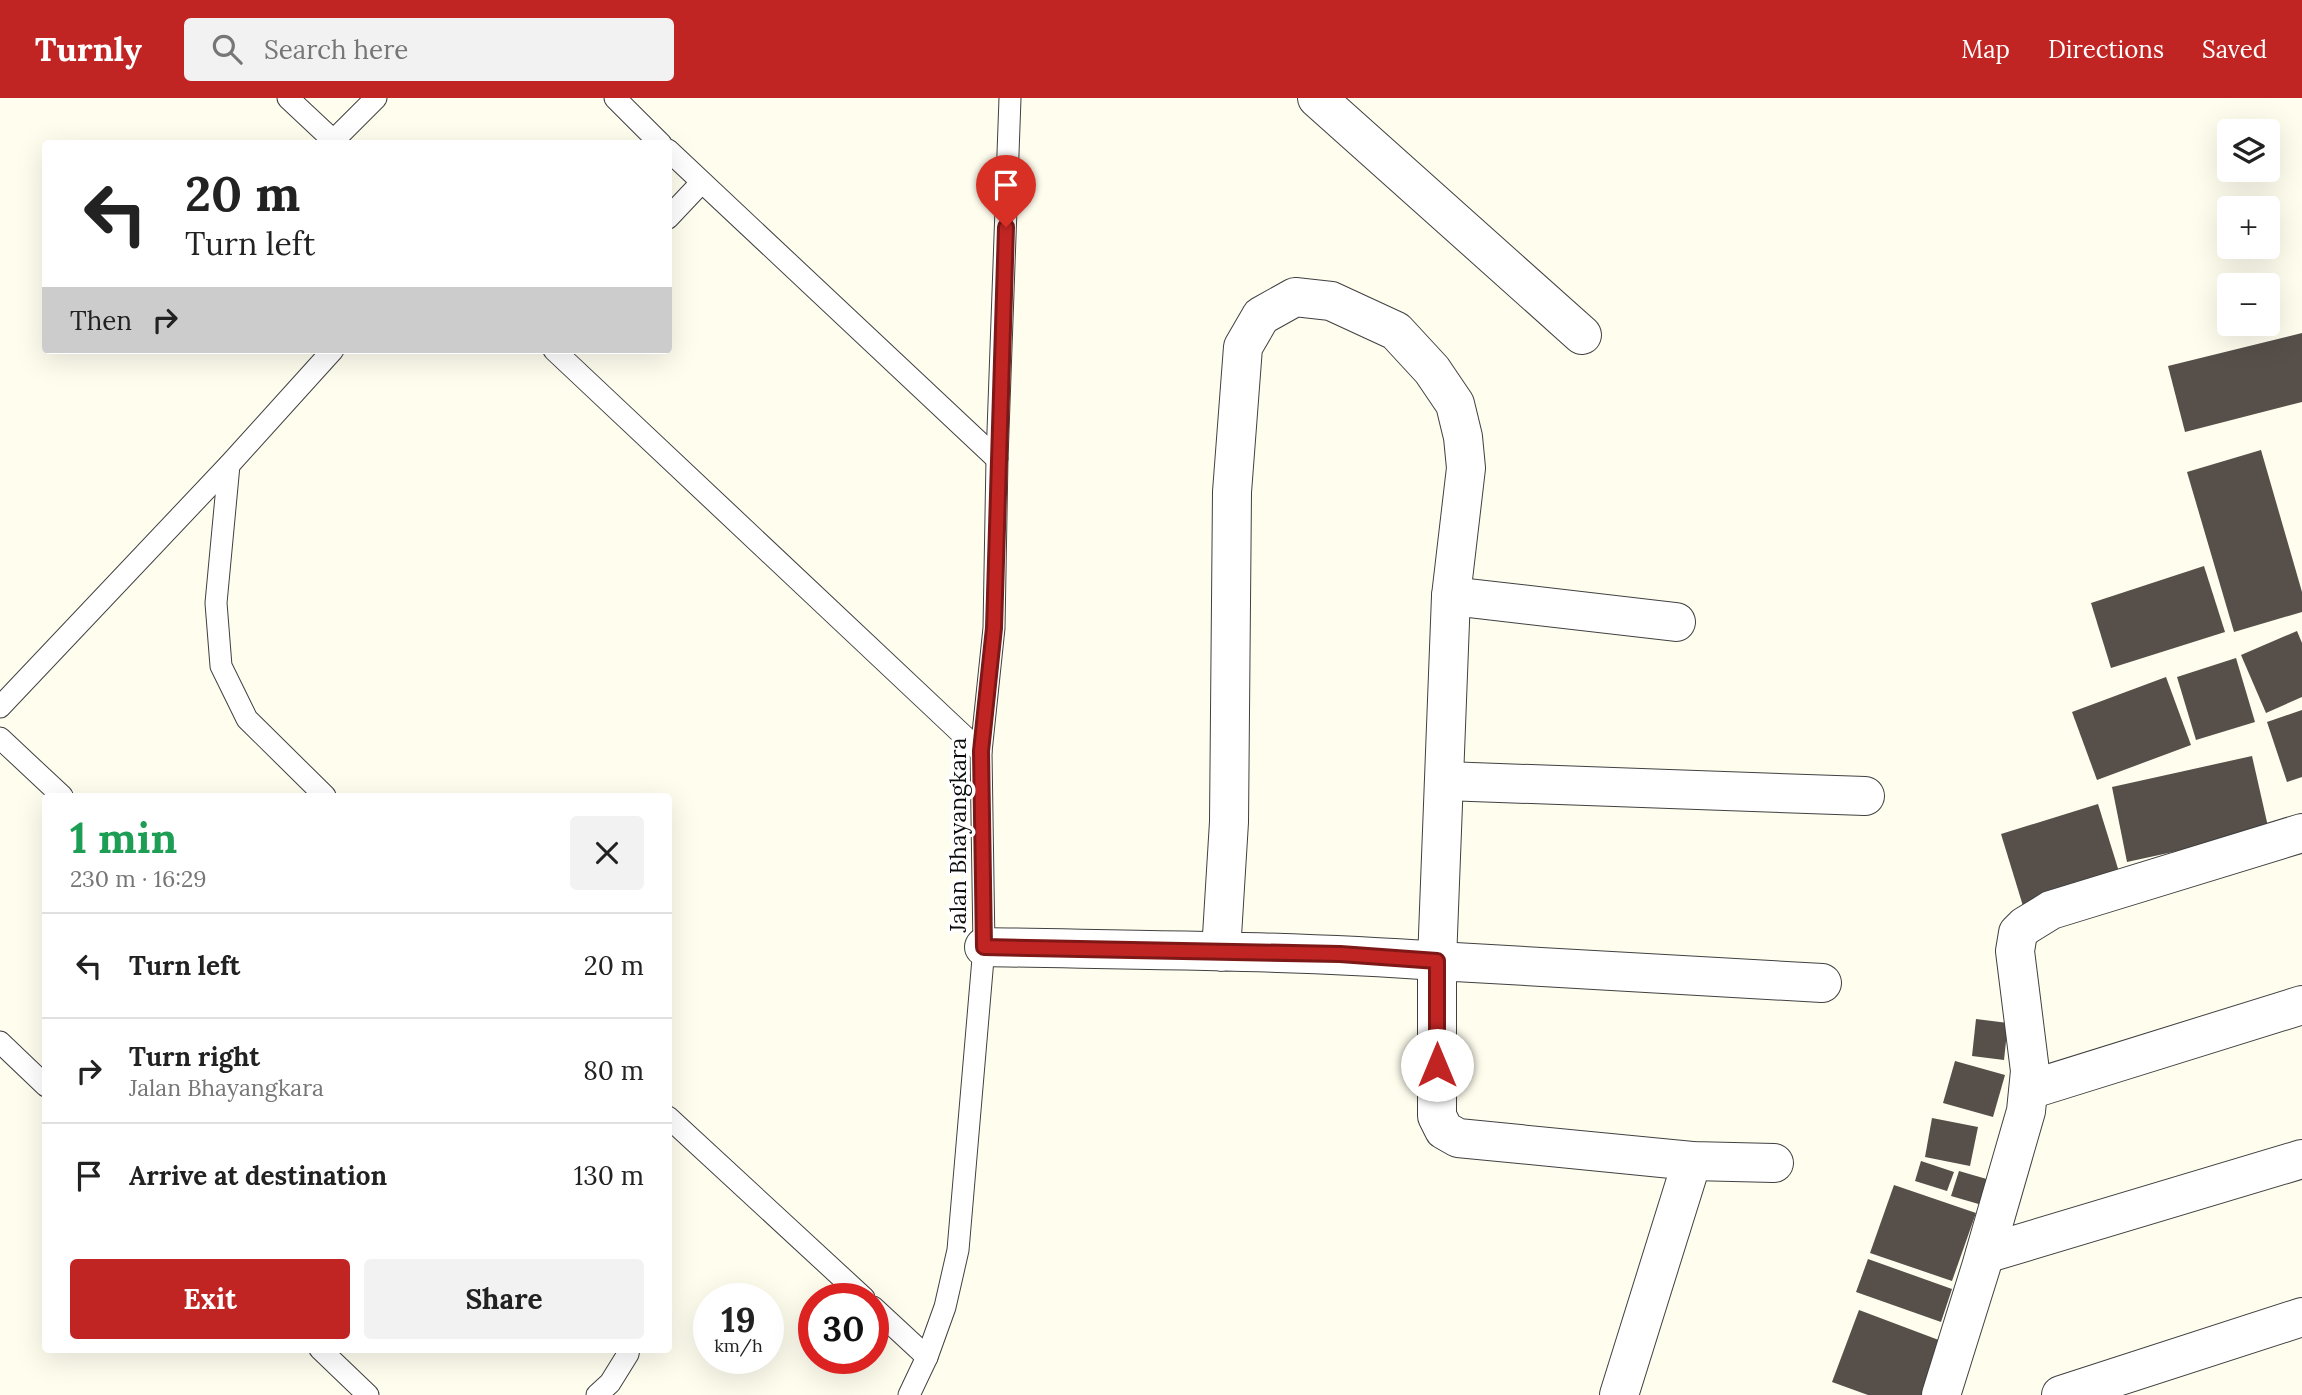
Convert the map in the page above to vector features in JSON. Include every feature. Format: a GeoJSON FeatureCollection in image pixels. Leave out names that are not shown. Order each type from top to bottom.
{"type":"FeatureCollection","features":[{"type":"Feature","properties":{"kind":"street"},"geometry":{"type":"LineString","coordinates":[[1317,98],[1582,335]]}},
{"type":"Feature","properties":{"kind":"street"},"geometry":{"type":"LineString","coordinates":[[1221,952],[1229,822],[1232,492],[1243,347],[1261,316],[1295,297],[1331,301],[1396,331],[1432,370],[1455,404],[1463,437],[1466,468],[1451,596],[1437,961],[1437,1116],[1444,1130],[1458,1138],[1692,1161],[1774,1163]]}},
{"type":"Feature","properties":{"kind":"street"},"geometry":{"type":"LineString","coordinates":[[1451,596],[1676,622]]}},
{"type":"Feature","properties":{"kind":"street"},"geometry":{"type":"LineString","coordinates":[[1445,781],[1866,796]]}},
{"type":"Feature","properties":{"kind":"street"},"geometry":{"type":"LineString","coordinates":[[1941,1395],[2026,1111],[2031,1071],[2015,951],[2018,933],[2051,910],[2302,833]]}},
{"type":"Feature","properties":{"kind":"street"},"geometry":{"type":"LineString","coordinates":[[984,947],[1340,954],[1822,982]]}},
{"type":"Feature","properties":{"kind":"street"},"geometry":{"type":"LineString","coordinates":[[2029,1090],[2302,1005]]}},
{"type":"Feature","properties":{"kind":"street"},"geometry":{"type":"LineString","coordinates":[[1985,1255],[2302,1159]]}},
{"type":"Feature","properties":{"kind":"street"},"geometry":{"type":"LineString","coordinates":[[1619,1395],[1692,1161]]}},
{"type":"Feature","properties":{"kind":"street"},"geometry":{"type":"LineString","coordinates":[[2061,1395],[2302,1317]]}},
{"type":"Feature","properties":{"kind":"lane"},"geometry":{"type":"LineString","coordinates":[[288,98],[333,140]]}},
{"type":"Feature","properties":{"kind":"lane"},"geometry":{"type":"LineString","coordinates":[[337,140],[376,98]]}},
{"type":"Feature","properties":{"kind":"lane"},"geometry":{"type":"LineString","coordinates":[[615,98],[657,140]]}},
{"type":"Feature","properties":{"kind":"lane","name":"Jalan Bhayangkara"},"geometry":{"type":"LineString","coordinates":[[909,1395],[927,1357],[945,1307],[958,1250],[984,947],[981,751],[994,628],[997,459],[1010,98]]}},
{"type":"Feature","properties":{"kind":"lane"},"geometry":{"type":"LineString","coordinates":[[672,154],[997,459]]}},
{"type":"Feature","properties":{"kind":"lane"},"geometry":{"type":"LineString","coordinates":[[672,214],[701,183]]}},
{"type":"Feature","properties":{"kind":"lane"},"geometry":{"type":"LineString","coordinates":[[0,707],[229,465],[329,354]]}},
{"type":"Feature","properties":{"kind":"lane"},"geometry":{"type":"LineString","coordinates":[[558,354],[981,751]]}},
{"type":"Feature","properties":{"kind":"lane"},"geometry":{"type":"LineString","coordinates":[[229,465],[216,603],[220,666],[247,719],[323,793]]}},
{"type":"Feature","properties":{"kind":"lane"},"geometry":{"type":"LineString","coordinates":[[0,737],[59,793]]}},
{"type":"Feature","properties":{"kind":"lane"},"geometry":{"type":"LineString","coordinates":[[0,1042],[42,1082]]}},
{"type":"Feature","properties":{"kind":"lane"},"geometry":{"type":"LineString","coordinates":[[672,1121],[848,1283]]}},
{"type":"Feature","properties":{"kind":"lane"},"geometry":{"type":"LineString","coordinates":[[889,1322],[927,1357]]}},
{"type":"Feature","properties":{"kind":"lane"},"geometry":{"type":"LineString","coordinates":[[324,1353],[368,1395]]}},
{"type":"Feature","properties":{"kind":"lane"},"geometry":{"type":"LineString","coordinates":[[597,1395],[610,1383],[628,1353]]}},
{"type":"Feature","properties":{"kind":"building"},"geometry":{"type":"Polygon","coordinates":[[[2302,333],[2302,402],[2185,432],[2168,366],[2302,333]]]}},
{"type":"Feature","properties":{"kind":"building"},"geometry":{"type":"Polygon","coordinates":[[[2261,450],[2302,592],[2302,612],[2234,632],[2187,472],[2261,450]]]}},
{"type":"Feature","properties":{"kind":"building"},"geometry":{"type":"Polygon","coordinates":[[[2204,566],[2225,632],[2111,668],[2091,603],[2204,566]]]}},
{"type":"Feature","properties":{"kind":"building"},"geometry":{"type":"Polygon","coordinates":[[[2297,631],[2302,643],[2302,697],[2266,713],[2241,655],[2297,631]]]}},
{"type":"Feature","properties":{"kind":"building"},"geometry":{"type":"Polygon","coordinates":[[[2236,658],[2255,722],[2196,740],[2177,677],[2236,658]]]}},
{"type":"Feature","properties":{"kind":"building"},"geometry":{"type":"Polygon","coordinates":[[[2166,677],[2191,745],[2097,780],[2072,712],[2166,677]]]}},
{"type":"Feature","properties":{"kind":"building"},"geometry":{"type":"Polygon","coordinates":[[[2302,710],[2302,777],[2287,782],[2267,722],[2302,710]]]}},
{"type":"Feature","properties":{"kind":"building"},"geometry":{"type":"Polygon","coordinates":[[[2252,756],[2269,831],[2127,862],[2112,787],[2252,756]]]}},
{"type":"Feature","properties":{"kind":"building"},"geometry":{"type":"Polygon","coordinates":[[[2098,804],[2120,875],[2023,906],[2001,834],[2098,804]]]}},
{"type":"Feature","properties":{"kind":"building"},"geometry":{"type":"Polygon","coordinates":[[[1976,1019],[2008,1023],[2004,1060],[1972,1056],[1976,1019]]]}},
{"type":"Feature","properties":{"kind":"building"},"geometry":{"type":"Polygon","coordinates":[[[1955,1061],[2005,1075],[1993,1117],[1943,1103],[1955,1061]]]}},
{"type":"Feature","properties":{"kind":"building"},"geometry":{"type":"Polygon","coordinates":[[[1932,1118],[1978,1127],[1970,1166],[1925,1157],[1932,1118]]]}},
{"type":"Feature","properties":{"kind":"building"},"geometry":{"type":"Polygon","coordinates":[[[1921,1161],[1954,1172],[1947,1191],[1915,1181],[1921,1161]]]}},
{"type":"Feature","properties":{"kind":"building"},"geometry":{"type":"Polygon","coordinates":[[[1959,1171],[1990,1180],[1982,1205],[1951,1196],[1959,1171]]]}},
{"type":"Feature","properties":{"kind":"building"},"geometry":{"type":"Polygon","coordinates":[[[1894,1185],[1976,1213],[1952,1281],[1870,1253],[1894,1185]]]}},
{"type":"Feature","properties":{"kind":"building"},"geometry":{"type":"Polygon","coordinates":[[[1868,1259],[1952,1289],[1941,1322],[1856,1292],[1868,1259]]]}},
{"type":"Feature","properties":{"kind":"building"},"geometry":{"type":"Polygon","coordinates":[[[1859,1310],[1944,1342],[1924,1395],[1868,1395],[1832,1382],[1859,1310]]]}},
{"type":"Feature","properties":{"kind":"route"},"geometry":{"type":"LineString","coordinates":[[1006,227],[994,628],[981,751],[984,947],[1340,954],[1437,961],[1437,1065]]}}]}
